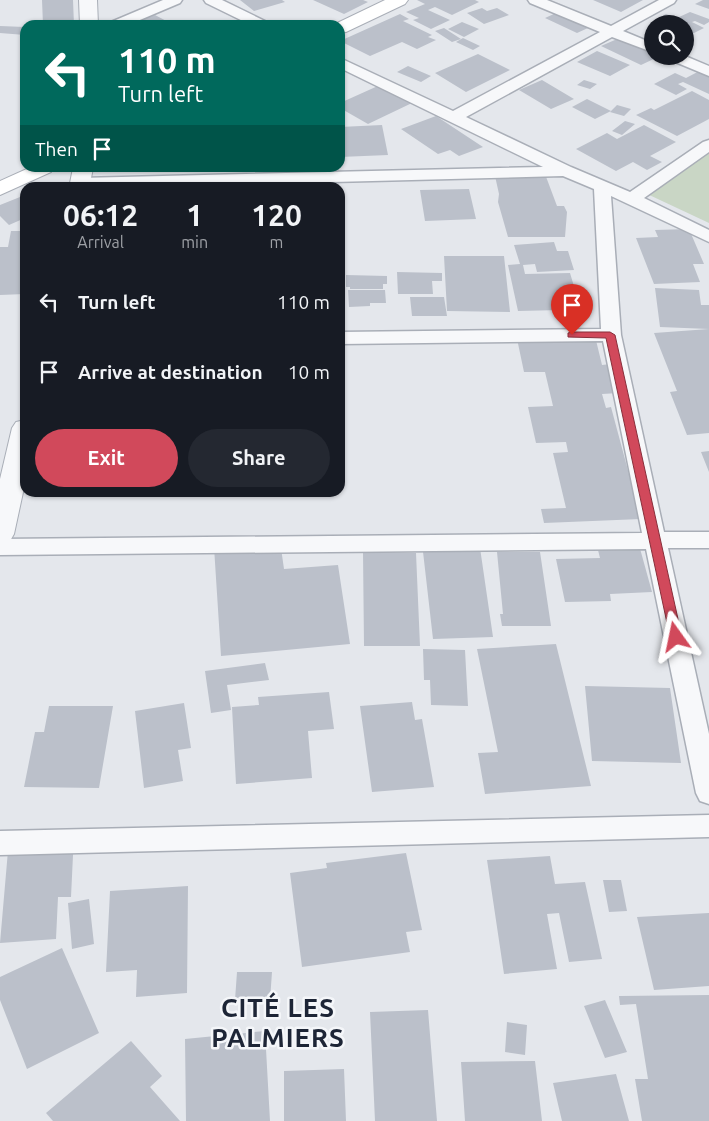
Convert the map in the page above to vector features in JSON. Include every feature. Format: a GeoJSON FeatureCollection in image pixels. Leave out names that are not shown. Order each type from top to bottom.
{"type":"FeatureCollection","features":[{"type":"Feature","properties":{"kind":"main road"},"geometry":{"type":"LineString","coordinates":[[345,26],[399,0]]}},
{"type":"Feature","properties":{"kind":"main road"},"geometry":{"type":"LineString","coordinates":[[0,189],[36,172]]}},
{"type":"Feature","properties":{"kind":"street"},"geometry":{"type":"LineString","coordinates":[[88,0],[89,20]]}},
{"type":"Feature","properties":{"kind":"street"},"geometry":{"type":"LineString","coordinates":[[128,20],[175,0]]}},
{"type":"Feature","properties":{"kind":"street"},"geometry":{"type":"LineString","coordinates":[[211,0],[252,20]]}},
{"type":"Feature","properties":{"kind":"street"},"geometry":{"type":"LineString","coordinates":[[535,0],[644,45]]}},
{"type":"Feature","properties":{"kind":"street"},"geometry":{"type":"LineString","coordinates":[[454,117],[669,0]]}},
{"type":"Feature","properties":{"kind":"street"},"geometry":{"type":"LineString","coordinates":[[345,64],[709,237]]}},
{"type":"Feature","properties":{"kind":"street"},"geometry":{"type":"LineString","coordinates":[[694,65],[709,71]]}},
{"type":"Feature","properties":{"kind":"street"},"geometry":{"type":"LineString","coordinates":[[632,199],[709,145]]}},
{"type":"Feature","properties":{"kind":"street"},"geometry":{"type":"LineString","coordinates":[[81,179],[565,170]]}},
{"type":"Feature","properties":{"kind":"street"},"geometry":{"type":"LineString","coordinates":[[602,186],[610,335],[656,540],[709,792]]}},
{"type":"Feature","properties":{"kind":"street"},"geometry":{"type":"LineString","coordinates":[[345,338],[610,335]]}},
{"type":"Feature","properties":{"kind":"street"},"geometry":{"type":"LineString","coordinates":[[0,534],[20,449]]}},
{"type":"Feature","properties":{"kind":"street"},"geometry":{"type":"LineString","coordinates":[[0,547],[709,540]]}},
{"type":"Feature","properties":{"kind":"street"},"geometry":{"type":"LineString","coordinates":[[0,843],[709,826]]}},
{"type":"Feature","properties":{"kind":"green space"},"geometry":{"type":"Polygon","coordinates":[[[709,152],[709,223],[645,193],[709,152]]]}},
{"type":"Feature","properties":{"kind":"building"},"geometry":{"type":"Polygon","coordinates":[[[42,0],[73,0],[74,20],[43,20],[42,0]]]}},
{"type":"Feature","properties":{"kind":"building"},"geometry":{"type":"Polygon","coordinates":[[[240,0],[282,0],[285,2],[254,11],[240,0]]]}},
{"type":"Feature","properties":{"kind":"building"},"geometry":{"type":"Polygon","coordinates":[[[313,0],[363,0],[368,2],[344,14],[313,0]]]}},
{"type":"Feature","properties":{"kind":"building"},"geometry":{"type":"Polygon","coordinates":[[[417,0],[475,0],[479,2],[452,15],[435,7],[428,10],[450,20],[431,29],[413,20],[419,18],[406,12],[425,4],[417,0]]]}},
{"type":"Feature","properties":{"kind":"building"},"geometry":{"type":"Polygon","coordinates":[[[593,0],[643,0],[621,12],[593,0]]]}},
{"type":"Feature","properties":{"kind":"building"},"geometry":{"type":"Polygon","coordinates":[[[703,0],[709,0],[709,9],[695,4],[703,0]]]}},
{"type":"Feature","properties":{"kind":"building"},"geometry":{"type":"Polygon","coordinates":[[[482,8],[487,11],[497,8],[509,15],[484,24],[467,13],[482,8]]]}},
{"type":"Feature","properties":{"kind":"building"},"geometry":{"type":"Polygon","coordinates":[[[567,8],[599,23],[577,33],[545,18],[567,8]]]}},
{"type":"Feature","properties":{"kind":"building"},"geometry":{"type":"Polygon","coordinates":[[[690,12],[709,19],[709,22],[704,25],[694,21],[694,15],[684,15],[690,12]]]}},
{"type":"Feature","properties":{"kind":"building"},"geometry":{"type":"Polygon","coordinates":[[[400,14],[409,19],[403,21],[432,35],[428,37],[436,40],[417,49],[402,42],[370,56],[345,44],[345,39],[400,14]]]}},
{"type":"Feature","properties":{"kind":"building"},"geometry":{"type":"Polygon","coordinates":[[[155,15],[164,20],[142,20],[155,15]]]}},
{"type":"Feature","properties":{"kind":"building"},"geometry":{"type":"Polygon","coordinates":[[[462,22],[479,29],[464,37],[448,29],[462,22]]]}},
{"type":"Feature","properties":{"kind":"building"},"geometry":{"type":"Polygon","coordinates":[[[694,23],[704,28],[694,33],[694,23]]]}},
{"type":"Feature","properties":{"kind":"building"},"geometry":{"type":"Polygon","coordinates":[[[0,26],[20,27],[20,35],[0,33],[0,26]]]}},
{"type":"Feature","properties":{"kind":"building"},"geometry":{"type":"Polygon","coordinates":[[[444,28],[461,39],[452,42],[435,31],[444,28]]]}},
{"type":"Feature","properties":{"kind":"building"},"geometry":{"type":"Polygon","coordinates":[[[631,33],[644,39],[644,64],[641,65],[601,46],[631,33]]]}},
{"type":"Feature","properties":{"kind":"building"},"geometry":{"type":"Polygon","coordinates":[[[463,38],[480,46],[473,50],[456,42],[463,38]]]}},
{"type":"Feature","properties":{"kind":"building"},"geometry":{"type":"Polygon","coordinates":[[[597,51],[630,65],[610,76],[577,62],[597,51]]]}},
{"type":"Feature","properties":{"kind":"building"},"geometry":{"type":"Polygon","coordinates":[[[478,54],[510,70],[466,92],[435,73],[478,54]]]}},
{"type":"Feature","properties":{"kind":"building"},"geometry":{"type":"Polygon","coordinates":[[[408,66],[431,76],[421,82],[397,72],[408,66]]]}},
{"type":"Feature","properties":{"kind":"building"},"geometry":{"type":"Polygon","coordinates":[[[709,66],[709,94],[683,82],[678,84],[687,89],[676,95],[654,84],[675,73],[686,78],[709,66]]]}},
{"type":"Feature","properties":{"kind":"building"},"geometry":{"type":"Polygon","coordinates":[[[542,80],[574,99],[551,109],[519,90],[542,80]]]}},
{"type":"Feature","properties":{"kind":"building"},"geometry":{"type":"Polygon","coordinates":[[[584,80],[597,84],[590,89],[577,85],[584,80]]]}},
{"type":"Feature","properties":{"kind":"building"},"geometry":{"type":"Polygon","coordinates":[[[380,85],[412,103],[368,124],[345,111],[345,101],[380,85]]]}},
{"type":"Feature","properties":{"kind":"building"},"geometry":{"type":"Polygon","coordinates":[[[692,91],[709,100],[709,119],[677,136],[636,115],[651,108],[654,110],[692,91]]]}},
{"type":"Feature","properties":{"kind":"building"},"geometry":{"type":"Polygon","coordinates":[[[587,99],[611,111],[595,119],[572,107],[587,99]]]}},
{"type":"Feature","properties":{"kind":"building"},"geometry":{"type":"Polygon","coordinates":[[[617,105],[631,109],[624,116],[610,112],[617,105]]]}},
{"type":"Feature","properties":{"kind":"building"},"geometry":{"type":"Polygon","coordinates":[[[436,116],[483,147],[459,156],[450,150],[438,154],[401,129],[436,116]]]}},
{"type":"Feature","properties":{"kind":"building"},"geometry":{"type":"Polygon","coordinates":[[[625,121],[635,124],[622,135],[612,131],[625,121]]]}},
{"type":"Feature","properties":{"kind":"building"},"geometry":{"type":"Polygon","coordinates":[[[382,125],[388,155],[345,157],[345,127],[382,125]]]}},
{"type":"Feature","properties":{"kind":"building"},"geometry":{"type":"Polygon","coordinates":[[[644,125],[676,142],[650,156],[662,162],[647,170],[633,162],[616,171],[576,149],[607,133],[617,139],[644,125]]]}},
{"type":"Feature","properties":{"kind":"building"},"geometry":{"type":"Polygon","coordinates":[[[545,174],[557,206],[564,206],[567,212],[565,237],[508,237],[498,202],[499,194],[495,176],[545,174]]]}},
{"type":"Feature","properties":{"kind":"building"},"geometry":{"type":"Polygon","coordinates":[[[469,189],[476,219],[425,221],[420,190],[469,189]]]}},
{"type":"Feature","properties":{"kind":"building"},"geometry":{"type":"Polygon","coordinates":[[[20,197],[20,220],[9,225],[0,216],[0,205],[20,197]]]}},
{"type":"Feature","properties":{"kind":"building"},"geometry":{"type":"Polygon","coordinates":[[[689,229],[704,264],[693,264],[700,282],[654,284],[636,238],[658,237],[655,230],[689,229]]]}},
{"type":"Feature","properties":{"kind":"building"},"geometry":{"type":"Polygon","coordinates":[[[11,231],[20,231],[20,294],[0,295],[0,247],[8,247],[11,231]]]}},
{"type":"Feature","properties":{"kind":"building"},"geometry":{"type":"Polygon","coordinates":[[[554,242],[557,251],[568,251],[574,270],[537,272],[535,264],[523,265],[525,274],[570,273],[579,303],[559,304],[561,310],[518,311],[508,265],[520,264],[514,245],[554,242]]]}},
{"type":"Feature","properties":{"kind":"building"},"geometry":{"type":"Polygon","coordinates":[[[444,256],[504,256],[510,312],[447,311],[444,256]]]}},
{"type":"Feature","properties":{"kind":"building"},"geometry":{"type":"Polygon","coordinates":[[[397,272],[442,273],[442,281],[432,281],[433,294],[398,294],[397,272]]]}},
{"type":"Feature","properties":{"kind":"building"},"geometry":{"type":"Polygon","coordinates":[[[346,275],[387,276],[387,284],[383,284],[383,289],[350,289],[350,287],[346,287],[346,275]]]}},
{"type":"Feature","properties":{"kind":"building"},"geometry":{"type":"Polygon","coordinates":[[[655,288],[699,290],[701,305],[709,305],[709,329],[660,327],[655,288]]]}},
{"type":"Feature","properties":{"kind":"building"},"geometry":{"type":"Polygon","coordinates":[[[348,290],[385,290],[386,303],[370,303],[370,306],[349,307],[348,290]]]}},
{"type":"Feature","properties":{"kind":"building"},"geometry":{"type":"Polygon","coordinates":[[[410,297],[444,297],[447,316],[412,316],[410,297]]]}},
{"type":"Feature","properties":{"kind":"building"},"geometry":{"type":"Polygon","coordinates":[[[709,329],[709,433],[687,435],[670,392],[677,391],[654,333],[709,329]]]}},
{"type":"Feature","properties":{"kind":"building"},"geometry":{"type":"Polygon","coordinates":[[[594,332],[602,365],[611,364],[619,393],[602,394],[606,408],[611,407],[641,519],[544,523],[541,509],[566,508],[553,453],[568,452],[566,442],[536,443],[528,407],[553,406],[545,372],[524,372],[516,334],[594,332]]]}},
{"type":"Feature","properties":{"kind":"building"},"geometry":{"type":"Polygon","coordinates":[[[709,451],[709,472],[701,452],[709,451]]]}},
{"type":"Feature","properties":{"kind":"building"},"geometry":{"type":"Polygon","coordinates":[[[636,534],[652,592],[610,594],[611,601],[565,602],[556,559],[600,558],[595,538],[636,534]]]}},
{"type":"Feature","properties":{"kind":"building"},"geometry":{"type":"Polygon","coordinates":[[[280,541],[284,569],[338,565],[350,644],[221,656],[214,547],[280,541]]]}},
{"type":"Feature","properties":{"kind":"building"},"geometry":{"type":"Polygon","coordinates":[[[479,541],[493,637],[433,639],[422,543],[479,541]]]}},
{"type":"Feature","properties":{"kind":"building"},"geometry":{"type":"Polygon","coordinates":[[[363,552],[416,553],[420,646],[364,646],[363,552]]]}},
{"type":"Feature","properties":{"kind":"building"},"geometry":{"type":"Polygon","coordinates":[[[497,552],[540,552],[551,626],[502,626],[500,614],[503,614],[497,552]]]}},
{"type":"Feature","properties":{"kind":"building"},"geometry":{"type":"Polygon","coordinates":[[[556,644],[591,786],[485,794],[478,753],[498,752],[477,649],[556,644]]]}},
{"type":"Feature","properties":{"kind":"building"},"geometry":{"type":"Polygon","coordinates":[[[423,649],[465,650],[468,706],[431,705],[430,680],[424,680],[423,649]]]}},
{"type":"Feature","properties":{"kind":"building"},"geometry":{"type":"Polygon","coordinates":[[[265,663],[269,680],[227,685],[231,710],[211,713],[205,671],[265,663]]]}},
{"type":"Feature","properties":{"kind":"building"},"geometry":{"type":"Polygon","coordinates":[[[585,686],[670,688],[681,763],[592,761],[585,686]]]}},
{"type":"Feature","properties":{"kind":"building"},"geometry":{"type":"Polygon","coordinates":[[[329,692],[334,729],[308,731],[312,778],[236,784],[232,707],[259,705],[258,697],[329,692]]]}},
{"type":"Feature","properties":{"kind":"building"},"geometry":{"type":"Polygon","coordinates":[[[412,702],[415,720],[422,719],[434,787],[372,792],[360,706],[412,702]]]}},
{"type":"Feature","properties":{"kind":"building"},"geometry":{"type":"Polygon","coordinates":[[[184,703],[191,748],[178,750],[183,781],[144,788],[135,711],[184,703]]]}},
{"type":"Feature","properties":{"kind":"building"},"geometry":{"type":"Polygon","coordinates":[[[49,706],[113,706],[99,788],[24,787],[35,732],[44,732],[49,706]]]}},
{"type":"Feature","properties":{"kind":"building"},"geometry":{"type":"Polygon","coordinates":[[[74,834],[71,897],[58,897],[56,939],[0,943],[9,839],[74,834]]]}},
{"type":"Feature","properties":{"kind":"building"},"geometry":{"type":"Polygon","coordinates":[[[406,853],[422,930],[406,932],[410,952],[302,967],[290,873],[327,868],[326,863],[406,853]]]}},
{"type":"Feature","properties":{"kind":"building"},"geometry":{"type":"Polygon","coordinates":[[[550,856],[555,884],[585,882],[602,959],[569,962],[559,913],[547,914],[557,969],[504,974],[487,860],[550,856]]]}},
{"type":"Feature","properties":{"kind":"building"},"geometry":{"type":"Polygon","coordinates":[[[603,880],[621,880],[627,911],[609,912],[603,880]]]}},
{"type":"Feature","properties":{"kind":"building"},"geometry":{"type":"Polygon","coordinates":[[[188,886],[187,993],[136,997],[137,970],[106,972],[110,891],[188,886]]]}},
{"type":"Feature","properties":{"kind":"building"},"geometry":{"type":"Polygon","coordinates":[[[89,899],[94,944],[72,949],[68,903],[89,899]]]}},
{"type":"Feature","properties":{"kind":"building"},"geometry":{"type":"Polygon","coordinates":[[[709,913],[709,986],[654,990],[637,917],[709,913]]]}},
{"type":"Feature","properties":{"kind":"building"},"geometry":{"type":"Polygon","coordinates":[[[62,948],[99,1033],[27,1069],[0,1000],[0,977],[62,948]]]}},
{"type":"Feature","properties":{"kind":"building"},"geometry":{"type":"Polygon","coordinates":[[[237,972],[272,972],[270,1000],[235,1000],[237,972]]]}},
{"type":"Feature","properties":{"kind":"building"},"geometry":{"type":"Polygon","coordinates":[[[709,995],[709,1121],[642,1121],[635,1079],[648,1079],[636,1004],[620,1005],[619,996],[709,995]]]}},
{"type":"Feature","properties":{"kind":"building"},"geometry":{"type":"Polygon","coordinates":[[[605,1000],[627,1052],[605,1058],[584,1006],[605,1000]]]}},
{"type":"Feature","properties":{"kind":"building"},"geometry":{"type":"Polygon","coordinates":[[[428,1010],[437,1121],[375,1121],[370,1012],[428,1010]]]}},
{"type":"Feature","properties":{"kind":"building"},"geometry":{"type":"Polygon","coordinates":[[[507,1022],[527,1025],[525,1055],[505,1052],[507,1022]]]}},
{"type":"Feature","properties":{"kind":"building"},"geometry":{"type":"Polygon","coordinates":[[[265,1031],[270,1121],[186,1121],[185,1039],[265,1031]]]}},
{"type":"Feature","properties":{"kind":"building"},"geometry":{"type":"Polygon","coordinates":[[[131,1041],[162,1076],[150,1087],[180,1121],[53,1121],[46,1113],[131,1041]]]}},
{"type":"Feature","properties":{"kind":"building"},"geometry":{"type":"Polygon","coordinates":[[[535,1061],[542,1121],[465,1121],[461,1062],[535,1061]]]}},
{"type":"Feature","properties":{"kind":"building"},"geometry":{"type":"Polygon","coordinates":[[[344,1069],[346,1121],[284,1121],[284,1071],[344,1069]]]}},
{"type":"Feature","properties":{"kind":"building"},"geometry":{"type":"Polygon","coordinates":[[[616,1074],[629,1121],[562,1121],[553,1083],[616,1074]]]}},
{"type":"Feature","properties":{"kind":"district","name":"CITÉ LES PALMIERS"},"geometry":{"type":"Point","coordinates":[278,1022]}},
{"type":"Feature","properties":{"kind":"route"},"geometry":{"type":"LineString","coordinates":[[572,335],[610,335],[676,637]]}}]}
